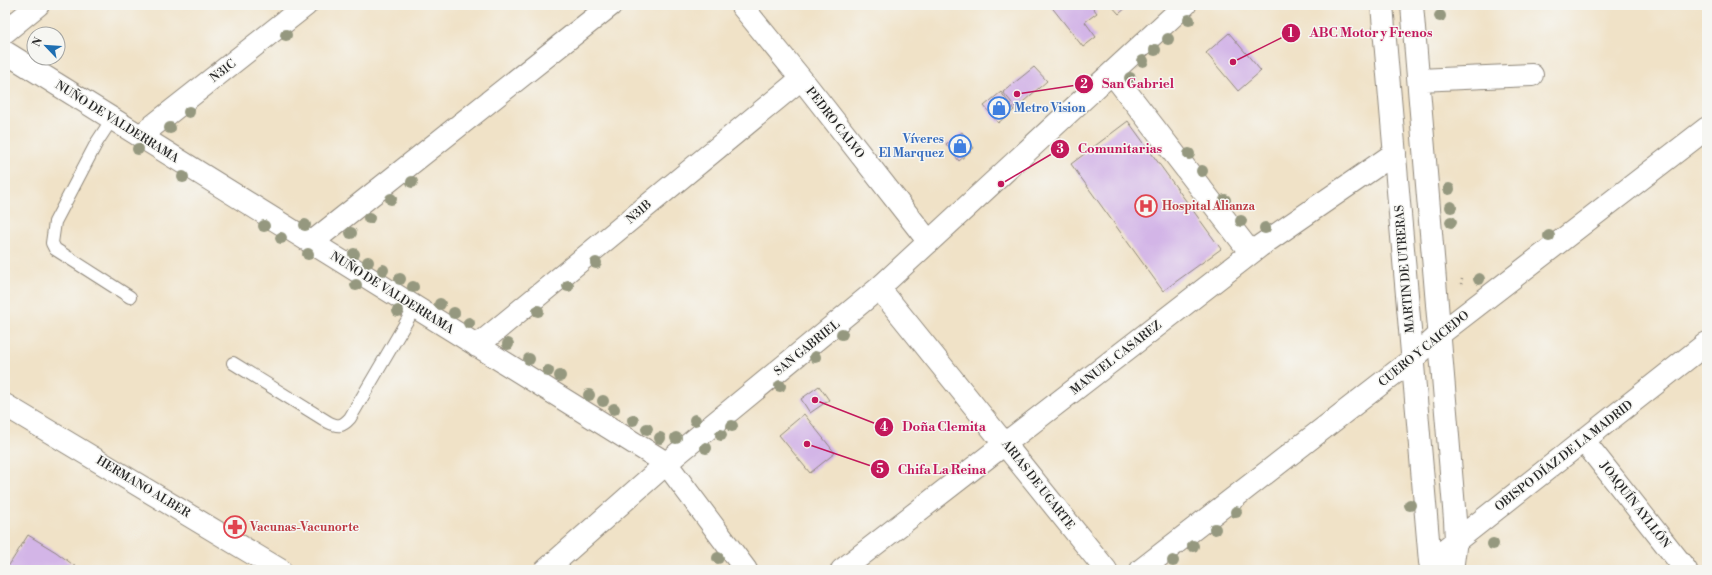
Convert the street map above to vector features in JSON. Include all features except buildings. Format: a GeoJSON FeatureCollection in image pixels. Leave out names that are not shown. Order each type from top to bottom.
{"type":"FeatureCollection","features":[{"type":"Feature","properties":{"kind":"street"},"geometry":{"type":"LineString","coordinates":[[5,32],[38,5]]}},
{"type":"Feature","properties":{"kind":"street","name":"N31C"},"geometry":{"type":"LineString","coordinates":[[140,136],[306,5]]}},
{"type":"Feature","properties":{"kind":"street"},"geometry":{"type":"LineString","coordinates":[[311,243],[611,5]]}},
{"type":"Feature","properties":{"kind":"street","name":"PEDRO CALVO"},"geometry":{"type":"LineString","coordinates":[[741,5],[801,78],[929,242]]}},
{"type":"Feature","properties":{"kind":"street","name":"SAN GABRIEL"},"geometry":{"type":"LineString","coordinates":[[555,567],[666,464],[879,288],[1185,5]]}},
{"type":"Feature","properties":{"kind":"street","name":"MARTIN DE UTRERAS"},"geometry":{"type":"LineString","coordinates":[[1382,5],[1432,568]]}},
{"type":"Feature","properties":{"kind":"street"},"geometry":{"type":"LineString","coordinates":[[1412,5],[1456,540],[1452,570]]}},
{"type":"Feature","properties":{"kind":"street","name":"NUÑO DE VALDERRAMA"},"geometry":{"type":"LineString","coordinates":[[5,52],[666,464],[746,570]]}},
{"type":"Feature","properties":{"kind":"street"},"geometry":{"type":"LineString","coordinates":[[1112,73],[1251,253]]}},
{"type":"Feature","properties":{"kind":"street"},"geometry":{"type":"LineString","coordinates":[[1419,80],[1532,75]]}},
{"type":"Feature","properties":{"kind":"street","name":"N31B"},"geometry":{"type":"LineString","coordinates":[[477,346],[801,78]]}},
{"type":"Feature","properties":{"kind":"street","name":"CUERO Y CAICEDO"},"geometry":{"type":"LineString","coordinates":[[1141,570],[1414,358],[1440,334],[1707,128]]}},
{"type":"Feature","properties":{"kind":"street","name":"MANUEL CASAREZ"},"geometry":{"type":"LineString","coordinates":[[842,570],[1251,253],[1395,153]]}},
{"type":"Feature","properties":{"kind":"street","name":"ARIAS DE UGARTE"},"geometry":{"type":"LineString","coordinates":[[879,288],[1106,570]]}},
{"type":"Feature","properties":{"kind":"street","name":"OBISPO DÍAZ DE LA MADRID"},"geometry":{"type":"LineString","coordinates":[[1432,568],[1456,540],[1707,343]]}},
{"type":"Feature","properties":{"kind":"street","name":"HERMANO ALBER"},"geometry":{"type":"LineString","coordinates":[[5,405],[280,570]]}},
{"type":"Feature","properties":{"kind":"street","name":"JOAQUÍN AYLLÓN"},"geometry":{"type":"LineString","coordinates":[[1584,440],[1686,570]]}},
{"type":"Feature","properties":{"kind":"lane"},"geometry":{"type":"LineString","coordinates":[[112,119],[97,142],[55,222],[52,242],[55,249],[130,297]]}},
{"type":"Feature","properties":{"kind":"lane"},"geometry":{"type":"LineString","coordinates":[[233,363],[328,422],[336,426],[344,425],[350,418],[415,307]]}},
{"type":"Feature","properties":{"kind":"path"},"geometry":{"type":"LineString","coordinates":[[1461,284],[1462,279]]}},
{"type":"Feature","properties":{"kind":"place","name":"ABC Motor y Frenos"},"geometry":{"type":"Point","coordinates":[1233,62]}},
{"type":"Feature","properties":{"kind":"place","name":"San Gabriel"},"geometry":{"type":"Point","coordinates":[1017,94]}},
{"type":"Feature","properties":{"kind":"place","name":"Metro Vision"},"geometry":{"type":"Point","coordinates":[999,108]}},
{"type":"Feature","properties":{"kind":"place","name":"Víveres El Marquez"},"geometry":{"type":"Point","coordinates":[960,146]}},
{"type":"Feature","properties":{"kind":"place","name":"Comunitarias"},"geometry":{"type":"Point","coordinates":[1001,184]}},
{"type":"Feature","properties":{"kind":"place","name":"Hospital Alianza"},"geometry":{"type":"Point","coordinates":[1146,206]}},
{"type":"Feature","properties":{"kind":"place","name":"Doña Clemita"},"geometry":{"type":"Point","coordinates":[815,400]}},
{"type":"Feature","properties":{"kind":"place","name":"Chifa La Reina"},"geometry":{"type":"Point","coordinates":[807,444]}},
{"type":"Feature","properties":{"kind":"place","name":"Vacunas-Vacunorte"},"geometry":{"type":"Point","coordinates":[235,527]}}]}
